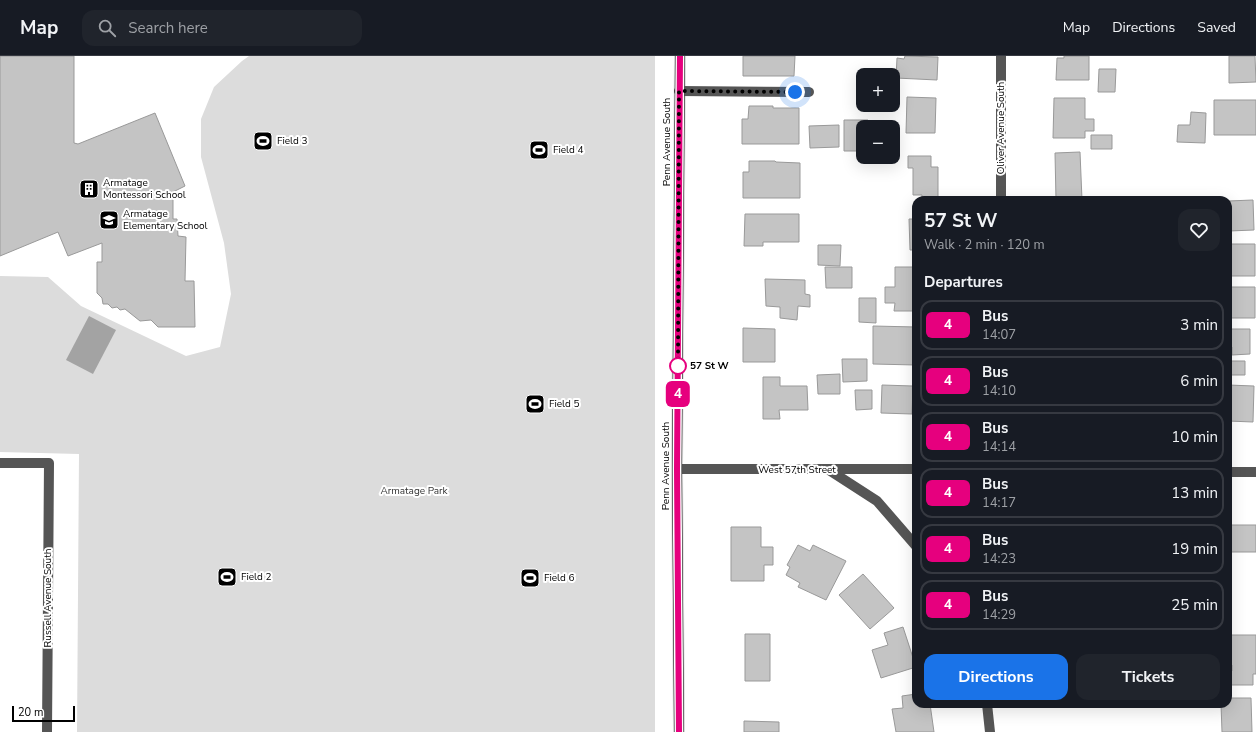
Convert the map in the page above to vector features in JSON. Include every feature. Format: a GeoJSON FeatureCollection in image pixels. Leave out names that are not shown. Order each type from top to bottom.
{"type":"FeatureCollection","features":[{"type":"Feature","properties":{"kind":"main road","name":"Penn Avenue South"},"geometry":{"type":"LineString","coordinates":[[679,732],[677,469],[680,56]]}},
{"type":"Feature","properties":{"kind":"street","name":"Oliver Avenue South"},"geometry":{"type":"LineString","coordinates":[[1001,56],[1001,196]]}},
{"type":"Feature","properties":{"kind":"street"},"geometry":{"type":"LineString","coordinates":[[679,91],[809,92]]}},
{"type":"Feature","properties":{"kind":"street","name":"Russell Avenue South"},"geometry":{"type":"LineString","coordinates":[[0,463],[49,464],[47,732]]}},
{"type":"Feature","properties":{"kind":"street","name":"West 57th Street"},"geometry":{"type":"LineString","coordinates":[[677,469],[912,469]]}},
{"type":"Feature","properties":{"kind":"street"},"geometry":{"type":"LineString","coordinates":[[829,470],[877,501],[912,541]]}},
{"type":"Feature","properties":{"kind":"street"},"geometry":{"type":"LineString","coordinates":[[1232,472],[1256,472]]}},
{"type":"Feature","properties":{"kind":"street"},"geometry":{"type":"LineString","coordinates":[[988,708],[990,732]]}},
{"type":"Feature","properties":{"kind":"green space","name":"Armatage Park"},"geometry":{"type":"Polygon","coordinates":[[[249,56],[655,56],[655,732],[77,732],[79,454],[0,452],[0,276],[48,277],[81,306],[186,356],[220,347],[231,294],[224,243],[201,157],[201,119],[214,87],[249,56]]]}},
{"type":"Feature","properties":{"kind":"shaded area"},"geometry":{"type":"Polygon","coordinates":[[[89,316],[116,330],[93,374],[66,360],[89,316]]]}},
{"type":"Feature","properties":{"kind":"building","name":"Armatage Montessori School"},"geometry":{"type":"Polygon","coordinates":[[[0,56],[74,56],[74,143],[78,144],[155,113],[185,186],[173,192],[173,219],[177,219],[178,236],[186,237],[185,281],[194,281],[195,327],[158,327],[151,320],[140,321],[125,309],[120,310],[117,307],[112,308],[108,304],[103,304],[102,298],[97,293],[97,262],[102,262],[102,243],[68,256],[58,232],[0,256],[0,56]]]}},
{"type":"Feature","properties":{"kind":"building"},"geometry":{"type":"Polygon","coordinates":[[[743,56],[795,56],[794,76],[743,76],[743,56]]]}},
{"type":"Feature","properties":{"kind":"building"},"geometry":{"type":"Polygon","coordinates":[[[905,56],[938,57],[937,80],[900,78],[900,68],[896,68],[897,58],[904,59],[905,56]]]}},
{"type":"Feature","properties":{"kind":"building"},"geometry":{"type":"Polygon","coordinates":[[[1064,56],[1089,56],[1089,80],[1056,80],[1057,58],[1064,58],[1064,56]]]}},
{"type":"Feature","properties":{"kind":"building"},"geometry":{"type":"Polygon","coordinates":[[[1229,56],[1255,56],[1256,82],[1229,83],[1229,56]]]}},
{"type":"Feature","properties":{"kind":"building"},"geometry":{"type":"Polygon","coordinates":[[[1099,69],[1116,69],[1115,92],[1098,92],[1099,69]]]}},
{"type":"Feature","properties":{"kind":"building"},"geometry":{"type":"Polygon","coordinates":[[[907,97],[936,98],[935,133],[906,133],[907,97]]]}},
{"type":"Feature","properties":{"kind":"building"},"geometry":{"type":"Polygon","coordinates":[[[1054,98],[1085,98],[1085,119],[1094,119],[1094,131],[1085,131],[1085,138],[1053,138],[1054,98]]]}},
{"type":"Feature","properties":{"kind":"building"},"geometry":{"type":"Polygon","coordinates":[[[1214,100],[1256,100],[1256,135],[1214,135],[1214,100]]]}},
{"type":"Feature","properties":{"kind":"building"},"geometry":{"type":"Polygon","coordinates":[[[749,106],[799,108],[799,144],[742,144],[742,119],[748,119],[749,106]]]}},
{"type":"Feature","properties":{"kind":"building"},"geometry":{"type":"Polygon","coordinates":[[[1191,112],[1206,113],[1205,143],[1177,142],[1178,125],[1190,125],[1191,112]]]}},
{"type":"Feature","properties":{"kind":"building"},"geometry":{"type":"Polygon","coordinates":[[[844,120],[856,120],[856,151],[844,151],[844,120]]]}},
{"type":"Feature","properties":{"kind":"building"},"geometry":{"type":"Polygon","coordinates":[[[839,125],[839,147],[810,148],[809,126],[839,125]]]}},
{"type":"Feature","properties":{"kind":"building"},"geometry":{"type":"Polygon","coordinates":[[[1091,135],[1112,135],[1112,149],[1091,149],[1091,135]]]}},
{"type":"Feature","properties":{"kind":"building"},"geometry":{"type":"Polygon","coordinates":[[[1080,152],[1082,196],[1056,196],[1055,153],[1080,152]]]}},
{"type":"Feature","properties":{"kind":"building"},"geometry":{"type":"Polygon","coordinates":[[[908,156],[931,156],[931,167],[938,167],[938,196],[913,195],[913,168],[908,168],[908,156]]]}},
{"type":"Feature","properties":{"kind":"building"},"geometry":{"type":"Polygon","coordinates":[[[749,161],[800,163],[800,198],[743,198],[743,172],[749,172],[749,161]]]}},
{"type":"Feature","properties":{"kind":"building"},"geometry":{"type":"Polygon","coordinates":[[[1253,200],[1254,230],[1232,231],[1232,201],[1253,200]]]}},
{"type":"Feature","properties":{"kind":"building"},"geometry":{"type":"Polygon","coordinates":[[[745,214],[799,214],[799,242],[763,242],[763,246],[744,246],[745,214]]]}},
{"type":"Feature","properties":{"kind":"building"},"geometry":{"type":"Polygon","coordinates":[[[909,219],[912,219],[912,250],[910,250],[909,219]]]}},
{"type":"Feature","properties":{"kind":"building"},"geometry":{"type":"Polygon","coordinates":[[[1232,244],[1255,244],[1255,276],[1232,276],[1232,244]]]}},
{"type":"Feature","properties":{"kind":"building"},"geometry":{"type":"Polygon","coordinates":[[[818,245],[841,245],[840,266],[818,265],[818,245]]]}},
{"type":"Feature","properties":{"kind":"building"},"geometry":{"type":"Polygon","coordinates":[[[825,267],[852,267],[852,288],[826,288],[825,267]]]}},
{"type":"Feature","properties":{"kind":"building"},"geometry":{"type":"Polygon","coordinates":[[[895,267],[912,267],[912,311],[894,311],[895,303],[885,303],[885,287],[895,287],[895,267]]]}},
{"type":"Feature","properties":{"kind":"building"},"geometry":{"type":"Polygon","coordinates":[[[765,279],[805,280],[805,294],[810,295],[810,307],[798,306],[797,320],[780,318],[780,307],[766,306],[765,279]]]}},
{"type":"Feature","properties":{"kind":"building"},"geometry":{"type":"Polygon","coordinates":[[[1232,287],[1255,287],[1255,318],[1232,318],[1232,287]]]}},
{"type":"Feature","properties":{"kind":"building"},"geometry":{"type":"Polygon","coordinates":[[[859,298],[876,298],[876,323],[859,322],[859,298]]]}},
{"type":"Feature","properties":{"kind":"building"},"geometry":{"type":"Polygon","coordinates":[[[873,326],[912,327],[912,365],[873,364],[873,326]]]}},
{"type":"Feature","properties":{"kind":"building"},"geometry":{"type":"Polygon","coordinates":[[[743,328],[775,329],[775,362],[743,362],[743,328]]]}},
{"type":"Feature","properties":{"kind":"building"},"geometry":{"type":"Polygon","coordinates":[[[1232,329],[1250,329],[1250,354],[1232,355],[1232,329]]]}},
{"type":"Feature","properties":{"kind":"building"},"geometry":{"type":"Polygon","coordinates":[[[842,359],[867,359],[867,381],[843,382],[842,359]]]}},
{"type":"Feature","properties":{"kind":"building"},"geometry":{"type":"Polygon","coordinates":[[[1232,361],[1245,361],[1245,375],[1232,375],[1232,361]]]}},
{"type":"Feature","properties":{"kind":"building"},"geometry":{"type":"Polygon","coordinates":[[[840,374],[840,394],[818,394],[817,375],[840,374]]]}},
{"type":"Feature","properties":{"kind":"building"},"geometry":{"type":"Polygon","coordinates":[[[763,377],[780,377],[780,386],[807,386],[808,410],[779,410],[780,419],[763,419],[763,377]]]}},
{"type":"Feature","properties":{"kind":"building"},"geometry":{"type":"Polygon","coordinates":[[[882,385],[912,386],[912,414],[881,413],[882,385]]]}},
{"type":"Feature","properties":{"kind":"building"},"geometry":{"type":"Polygon","coordinates":[[[1232,385],[1254,386],[1253,422],[1232,421],[1232,385]]]}},
{"type":"Feature","properties":{"kind":"building"},"geometry":{"type":"Polygon","coordinates":[[[855,390],[872,390],[872,409],[856,410],[855,390]]]}},
{"type":"Feature","properties":{"kind":"building"},"geometry":{"type":"Polygon","coordinates":[[[1232,525],[1256,525],[1256,552],[1232,552],[1232,525]]]}},
{"type":"Feature","properties":{"kind":"building"},"geometry":{"type":"Polygon","coordinates":[[[731,527],[761,527],[761,547],[773,547],[773,565],[764,565],[764,581],[731,581],[731,527]]]}},
{"type":"Feature","properties":{"kind":"building"},"geometry":{"type":"Polygon","coordinates":[[[798,545],[810,551],[813,545],[846,561],[826,600],[798,587],[800,583],[786,575],[790,567],[787,565],[798,545]]]}},
{"type":"Feature","properties":{"kind":"building"},"geometry":{"type":"Polygon","coordinates":[[[863,574],[894,608],[870,629],[839,595],[863,574]]]}},
{"type":"Feature","properties":{"kind":"building"},"geometry":{"type":"Polygon","coordinates":[[[903,627],[912,655],[912,668],[881,678],[872,650],[888,645],[884,633],[903,627]]]}},
{"type":"Feature","properties":{"kind":"building"},"geometry":{"type":"Polygon","coordinates":[[[745,634],[770,634],[770,681],[745,681],[745,634]]]}},
{"type":"Feature","properties":{"kind":"building"},"geometry":{"type":"Polygon","coordinates":[[[1232,635],[1256,635],[1256,674],[1253,674],[1253,685],[1232,685],[1232,635]]]}},
{"type":"Feature","properties":{"kind":"building"},"geometry":{"type":"Polygon","coordinates":[[[912,695],[912,708],[931,708],[934,732],[896,732],[892,709],[903,708],[902,696],[912,695]]]}},
{"type":"Feature","properties":{"kind":"building"},"geometry":{"type":"Polygon","coordinates":[[[1232,698],[1251,698],[1252,732],[1222,732],[1221,708],[1232,708],[1232,698]]]}},
{"type":"Feature","properties":{"kind":"building"},"geometry":{"type":"Polygon","coordinates":[[[744,721],[779,722],[779,732],[744,732],[744,721]]]}},
{"type":"Feature","properties":{"kind":"bus line","name":"4"},"geometry":{"type":"LineString","coordinates":[[679,732],[677,469],[680,56]]}},
{"type":"Feature","properties":{"kind":"place","name":"Field 3"},"geometry":{"type":"Point","coordinates":[263,141]}},
{"type":"Feature","properties":{"kind":"place","name":"Field 4"},"geometry":{"type":"Point","coordinates":[539,150]}},
{"type":"Feature","properties":{"kind":"place","name":"Armatage Montessori School"},"geometry":{"type":"Point","coordinates":[89,189]}},
{"type":"Feature","properties":{"kind":"place","name":"Armatage Elementary School"},"geometry":{"type":"Point","coordinates":[109,220]}},
{"type":"Feature","properties":{"kind":"place","name":"57 St W"},"geometry":{"type":"Point","coordinates":[678,366]}},
{"type":"Feature","properties":{"kind":"place","name":"Field 5"},"geometry":{"type":"Point","coordinates":[535,404]}},
{"type":"Feature","properties":{"kind":"place","name":"Field 2"},"geometry":{"type":"Point","coordinates":[227,577]}},
{"type":"Feature","properties":{"kind":"place","name":"Field 6"},"geometry":{"type":"Point","coordinates":[530,578]}},
{"type":"Feature","properties":{"kind":"route"},"geometry":{"type":"LineString","coordinates":[[678,366],[679,91],[795,92]]}}]}
